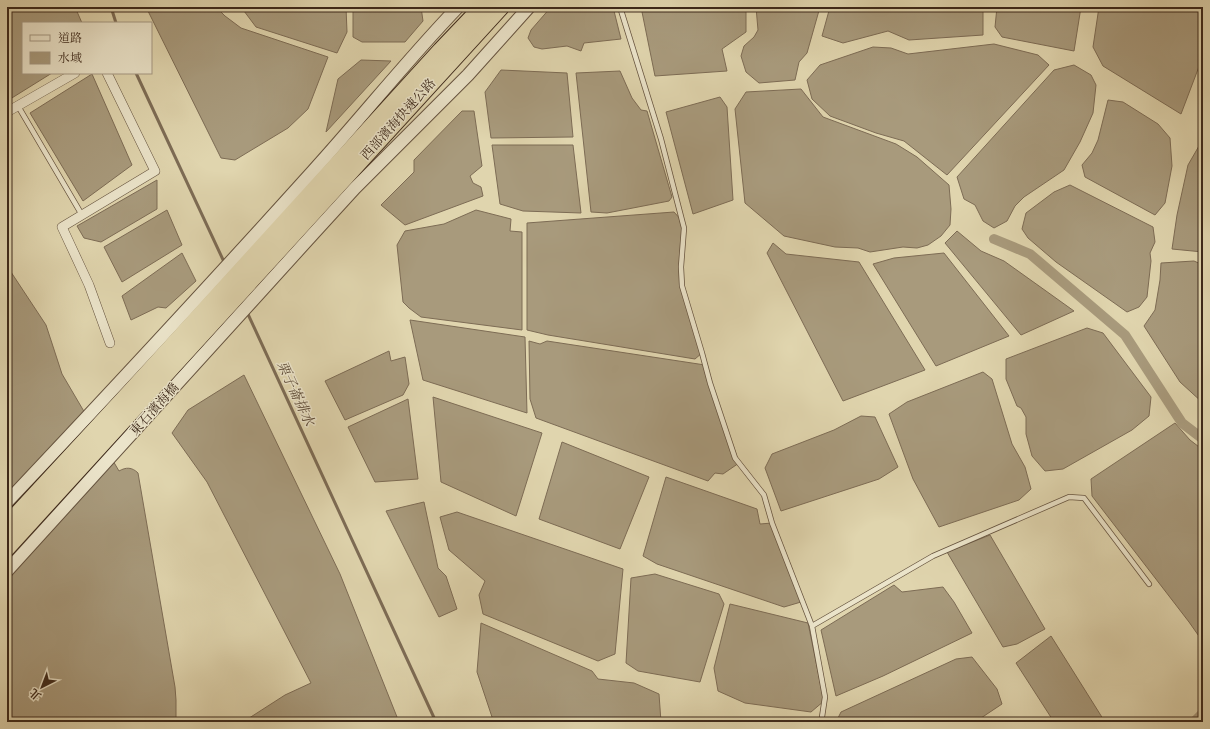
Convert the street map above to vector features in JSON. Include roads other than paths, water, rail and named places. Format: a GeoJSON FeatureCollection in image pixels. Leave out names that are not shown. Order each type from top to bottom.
{"type":"FeatureCollection","features":[{"type":"Feature","properties":{"kind":"highway","name":"西部濱海快速公路"},"geometry":{"type":"LineString","coordinates":[[289,207],[482,7]]}},
{"type":"Feature","properties":{"kind":"highway","name":"西部濱海快速公路"},"geometry":{"type":"LineString","coordinates":[[296,232],[501,7]]}},
{"type":"Feature","properties":{"kind":"highway"},"geometry":{"type":"LineString","coordinates":[[7,525],[129,393],[289,207]]}},
{"type":"Feature","properties":{"kind":"highway","name":"東石濱海橋"},"geometry":{"type":"LineString","coordinates":[[7,548],[296,232]]}},
{"type":"Feature","properties":{"kind":"street"},"geometry":{"type":"LineString","coordinates":[[7,502],[118,384],[289,207],[428,38],[458,7]]}},
{"type":"Feature","properties":{"kind":"street","name":"東石濱海橋"},"geometry":{"type":"LineString","coordinates":[[7,571],[355,188],[468,74],[529,7]]}},
{"type":"Feature","properties":{"kind":"street"},"geometry":{"type":"LineString","coordinates":[[7,112],[73,74]]}},
{"type":"Feature","properties":{"kind":"street"},"geometry":{"type":"LineString","coordinates":[[107,74],[155,171],[62,227],[89,285],[110,343]]}},
{"type":"Feature","properties":{"kind":"lane"},"geometry":{"type":"LineString","coordinates":[[620,7],[661,139],[684,228],[681,267],[682,286],[710,383],[735,458],[764,495],[772,523],[812,626],[825,697],[822,718],[823,722]]}},
{"type":"Feature","properties":{"kind":"lane"},"geometry":{"type":"LineString","coordinates":[[18,106],[82,215]]}},
{"type":"Feature","properties":{"kind":"lane"},"geometry":{"type":"LineString","coordinates":[[812,626],[933,556],[1069,497],[1084,498],[1149,584]]}},
{"type":"Feature","properties":{"kind":"water"},"geometry":{"type":"Polygon","coordinates":[[[7,7],[75,7],[82,22],[22,22],[22,74],[50,74],[7,101],[7,7]]]}},
{"type":"Feature","properties":{"kind":"water"},"geometry":{"type":"Polygon","coordinates":[[[146,7],[216,7],[241,28],[328,57],[308,109],[288,128],[235,160],[221,158],[146,7]]]}},
{"type":"Feature","properties":{"kind":"water"},"geometry":{"type":"Polygon","coordinates":[[[241,7],[346,7],[347,32],[337,53],[256,27],[241,7]]]}},
{"type":"Feature","properties":{"kind":"water"},"geometry":{"type":"Polygon","coordinates":[[[353,7],[421,7],[423,21],[405,42],[362,42],[353,37],[353,7]]]}},
{"type":"Feature","properties":{"kind":"water"},"geometry":{"type":"Polygon","coordinates":[[[551,7],[613,7],[621,39],[584,43],[581,51],[567,46],[542,49],[534,47],[528,38],[531,30],[551,7]]]}},
{"type":"Feature","properties":{"kind":"water"},"geometry":{"type":"Polygon","coordinates":[[[641,7],[746,7],[746,32],[722,49],[727,71],[655,76],[641,7]]]}},
{"type":"Feature","properties":{"kind":"water"},"geometry":{"type":"Polygon","coordinates":[[[756,7],[820,7],[807,53],[799,62],[795,80],[759,83],[746,72],[741,56],[744,46],[754,37],[758,30],[756,7]]]}},
{"type":"Feature","properties":{"kind":"water"},"geometry":{"type":"Polygon","coordinates":[[[830,7],[983,7],[983,35],[909,40],[888,31],[843,43],[822,36],[830,7]]]}},
{"type":"Feature","properties":{"kind":"water"},"geometry":{"type":"Polygon","coordinates":[[[997,7],[1081,7],[1074,51],[1002,37],[995,27],[997,7]]]}},
{"type":"Feature","properties":{"kind":"water"},"geometry":{"type":"Polygon","coordinates":[[[1099,7],[1203,7],[1203,56],[1181,114],[1103,66],[1093,47],[1099,7]]]}},
{"type":"Feature","properties":{"kind":"water"},"geometry":{"type":"Polygon","coordinates":[[[994,44],[1038,55],[1049,65],[947,175],[904,141],[876,133],[830,116],[812,99],[807,80],[820,65],[873,47],[891,48],[908,54],[994,44]]]}},
{"type":"Feature","properties":{"kind":"water"},"geometry":{"type":"Polygon","coordinates":[[[361,60],[391,61],[326,132],[338,79],[361,60]]]}},
{"type":"Feature","properties":{"kind":"water"},"geometry":{"type":"Polygon","coordinates":[[[1074,65],[1091,75],[1096,85],[1093,113],[1080,142],[1064,170],[1024,197],[1015,206],[1007,221],[994,228],[983,221],[975,205],[964,199],[957,177],[1054,70],[1074,65]]]}},
{"type":"Feature","properties":{"kind":"water"},"geometry":{"type":"Polygon","coordinates":[[[501,70],[567,73],[573,137],[491,138],[485,92],[501,70]]]}},
{"type":"Feature","properties":{"kind":"water"},"geometry":{"type":"Polygon","coordinates":[[[620,71],[632,98],[641,110],[647,111],[672,197],[669,201],[607,213],[591,212],[576,73],[620,71]]]}},
{"type":"Feature","properties":{"kind":"water"},"geometry":{"type":"Polygon","coordinates":[[[92,74],[132,165],[83,201],[30,113],[92,74]]]}},
{"type":"Feature","properties":{"kind":"water"},"geometry":{"type":"Polygon","coordinates":[[[801,89],[823,117],[896,144],[917,157],[949,185],[951,209],[950,225],[941,236],[928,245],[917,248],[903,247],[870,252],[858,248],[835,247],[784,236],[745,203],[735,109],[746,92],[801,89]]]}},
{"type":"Feature","properties":{"kind":"water"},"geometry":{"type":"Polygon","coordinates":[[[720,97],[727,107],[733,200],[693,214],[666,112],[720,97]]]}},
{"type":"Feature","properties":{"kind":"water"},"geometry":{"type":"Polygon","coordinates":[[[1108,100],[1123,102],[1158,124],[1170,138],[1172,166],[1165,203],[1155,215],[1085,177],[1082,165],[1092,153],[1098,140],[1108,100]]]}},
{"type":"Feature","properties":{"kind":"water"},"geometry":{"type":"Polygon","coordinates":[[[462,111],[474,111],[482,166],[470,176],[473,183],[481,187],[483,196],[405,225],[381,205],[414,172],[414,160],[462,111]]]}},
{"type":"Feature","properties":{"kind":"water"},"geometry":{"type":"Polygon","coordinates":[[[1203,139],[1203,252],[1172,249],[1177,215],[1188,165],[1203,139]]]}},
{"type":"Feature","properties":{"kind":"water"},"geometry":{"type":"Polygon","coordinates":[[[492,145],[573,145],[581,213],[523,211],[500,204],[492,145]]]}},
{"type":"Feature","properties":{"kind":"water"},"geometry":{"type":"Polygon","coordinates":[[[157,180],[157,209],[101,242],[84,238],[77,226],[157,180]]]}},
{"type":"Feature","properties":{"kind":"water"},"geometry":{"type":"Polygon","coordinates":[[[1070,185],[1153,227],[1155,242],[1150,253],[1151,261],[1147,297],[1139,307],[1127,312],[1056,262],[1028,238],[1022,229],[1026,213],[1054,192],[1070,185]]]}},
{"type":"Feature","properties":{"kind":"water"},"geometry":{"type":"Polygon","coordinates":[[[167,210],[182,245],[122,282],[104,247],[167,210]]]}},
{"type":"Feature","properties":{"kind":"water"},"geometry":{"type":"Polygon","coordinates":[[[476,210],[511,219],[510,231],[522,232],[522,330],[421,317],[403,302],[397,245],[405,231],[444,224],[476,210]]]}},
{"type":"Feature","properties":{"kind":"water"},"geometry":{"type":"Polygon","coordinates":[[[674,212],[683,222],[681,276],[702,353],[695,359],[548,335],[527,330],[527,223],[674,212]]]}},
{"type":"Feature","properties":{"kind":"water"},"geometry":{"type":"Polygon","coordinates":[[[957,231],[981,251],[1004,261],[1074,311],[1021,335],[945,243],[957,231]]]}},
{"type":"Feature","properties":{"kind":"water"},"geometry":{"type":"Polygon","coordinates":[[[773,243],[786,254],[859,262],[925,370],[843,401],[767,253],[773,243]]]}},
{"type":"Feature","properties":{"kind":"water"},"geometry":{"type":"Polygon","coordinates":[[[182,253],[196,281],[166,308],[158,307],[131,320],[122,296],[182,253]]]}},
{"type":"Feature","properties":{"kind":"water"},"geometry":{"type":"Polygon","coordinates":[[[944,253],[1009,336],[936,366],[873,264],[894,258],[944,253]]]}},
{"type":"Feature","properties":{"kind":"water"},"geometry":{"type":"Polygon","coordinates":[[[1194,261],[1203,265],[1203,403],[1180,382],[1144,326],[1155,310],[1161,263],[1194,261]]]}},
{"type":"Feature","properties":{"kind":"water"},"geometry":{"type":"Polygon","coordinates":[[[7,266],[46,325],[62,374],[119,471],[129,468],[138,473],[175,687],[176,722],[7,722],[7,266]]]}},
{"type":"Feature","properties":{"kind":"water"},"geometry":{"type":"Polygon","coordinates":[[[410,320],[525,337],[527,413],[423,380],[410,320]]]}},
{"type":"Feature","properties":{"kind":"water"},"geometry":{"type":"Polygon","coordinates":[[[1087,328],[1103,333],[1151,397],[1149,416],[1132,430],[1063,469],[1045,471],[1032,456],[1026,434],[1026,417],[1021,408],[1017,406],[1006,379],[1006,359],[1087,328]]]}},
{"type":"Feature","properties":{"kind":"water"},"geometry":{"type":"Polygon","coordinates":[[[529,341],[540,344],[547,341],[705,365],[739,463],[723,474],[715,473],[708,481],[536,418],[530,399],[529,341]]]}},
{"type":"Feature","properties":{"kind":"water"},"geometry":{"type":"Polygon","coordinates":[[[389,351],[391,361],[405,357],[409,384],[403,395],[345,420],[325,381],[389,351]]]}},
{"type":"Feature","properties":{"kind":"water"},"geometry":{"type":"Polygon","coordinates":[[[983,372],[992,379],[1012,444],[1025,467],[1031,489],[1019,500],[939,527],[913,479],[889,414],[907,402],[983,372]]]}},
{"type":"Feature","properties":{"kind":"water"},"geometry":{"type":"Polygon","coordinates":[[[244,375],[340,574],[399,722],[243,722],[285,695],[311,683],[207,482],[172,433],[188,410],[244,375]]]}},
{"type":"Feature","properties":{"kind":"water"},"geometry":{"type":"Polygon","coordinates":[[[433,397],[542,433],[516,516],[441,482],[433,397]]]}},
{"type":"Feature","properties":{"kind":"water"},"geometry":{"type":"Polygon","coordinates":[[[408,399],[418,479],[375,482],[348,427],[408,399]]]}},
{"type":"Feature","properties":{"kind":"water"},"geometry":{"type":"Polygon","coordinates":[[[861,416],[875,417],[898,467],[879,479],[781,511],[765,468],[772,454],[834,430],[861,416]]]}},
{"type":"Feature","properties":{"kind":"water"},"geometry":{"type":"Polygon","coordinates":[[[1175,423],[1190,440],[1203,450],[1203,642],[1092,496],[1091,479],[1175,423]]]}},
{"type":"Feature","properties":{"kind":"water"},"geometry":{"type":"Polygon","coordinates":[[[562,442],[649,477],[620,549],[539,519],[562,442]]]}},
{"type":"Feature","properties":{"kind":"water"},"geometry":{"type":"Polygon","coordinates":[[[666,477],[757,509],[760,524],[772,523],[801,602],[784,607],[657,564],[643,556],[666,477]]]}},
{"type":"Feature","properties":{"kind":"water"},"geometry":{"type":"Polygon","coordinates":[[[424,502],[438,568],[446,576],[457,609],[439,617],[386,511],[424,502]]]}},
{"type":"Feature","properties":{"kind":"water"},"geometry":{"type":"Polygon","coordinates":[[[457,512],[623,569],[615,654],[598,661],[483,614],[479,595],[485,581],[449,550],[440,517],[457,512]]]}},
{"type":"Feature","properties":{"kind":"water"},"geometry":{"type":"Polygon","coordinates":[[[990,535],[1045,629],[1017,644],[1003,647],[947,552],[990,535]]]}},
{"type":"Feature","properties":{"kind":"water"},"geometry":{"type":"Polygon","coordinates":[[[655,574],[719,594],[724,604],[700,682],[638,671],[626,663],[631,578],[655,574]]]}},
{"type":"Feature","properties":{"kind":"water"},"geometry":{"type":"Polygon","coordinates":[[[894,585],[902,592],[943,587],[954,602],[972,633],[883,676],[836,696],[821,630],[894,585]]]}},
{"type":"Feature","properties":{"kind":"water"},"geometry":{"type":"Polygon","coordinates":[[[730,604],[808,623],[824,701],[811,712],[745,703],[718,691],[714,668],[730,604]]]}},
{"type":"Feature","properties":{"kind":"water"},"geometry":{"type":"Polygon","coordinates":[[[481,623],[592,671],[598,679],[634,683],[659,694],[661,722],[502,722],[492,717],[477,672],[481,623]]]}},
{"type":"Feature","properties":{"kind":"water"},"geometry":{"type":"Polygon","coordinates":[[[1051,636],[1105,722],[1054,722],[1016,663],[1051,636]]]}},
{"type":"Feature","properties":{"kind":"water"},"geometry":{"type":"Polygon","coordinates":[[[972,657],[997,689],[1002,704],[975,722],[836,722],[841,712],[956,659],[972,657]]]}},
{"type":"Feature","properties":{"kind":"waterway","name":"栗子崙排水"},"geometry":{"type":"LineString","coordinates":[[111,7],[116,22]]}},
{"type":"Feature","properties":{"kind":"waterway","name":"栗子崙排水"},"geometry":{"type":"LineString","coordinates":[[136,74],[225,264]]}},
{"type":"Feature","properties":{"kind":"waterway"},"geometry":{"type":"LineString","coordinates":[[994,239],[1030,254],[1125,335],[1182,423],[1203,439]]}},
{"type":"Feature","properties":{"kind":"waterway","name":"栗子崙排水"},"geometry":{"type":"LineString","coordinates":[[247,312],[436,722]]}},
{"type":"Feature","properties":{"kind":"waterway"},"geometry":{"type":"LineString","coordinates":[[1194,722],[1203,713]]}}]}
